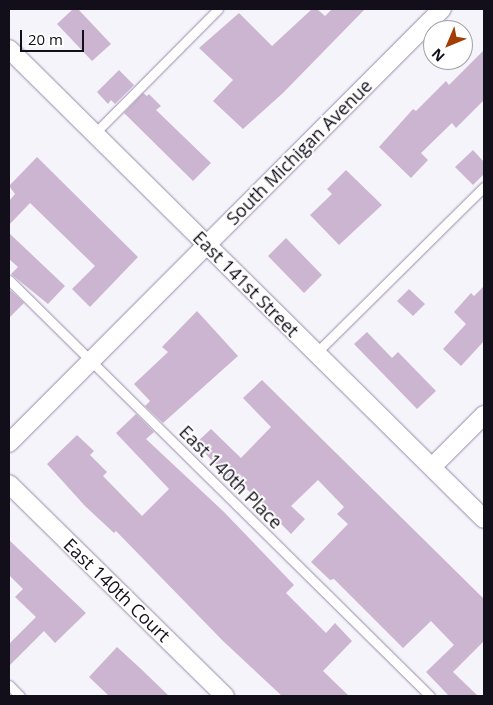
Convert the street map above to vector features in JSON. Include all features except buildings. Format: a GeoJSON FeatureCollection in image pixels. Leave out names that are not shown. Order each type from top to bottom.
{"type":"FeatureCollection","features":[{"type":"Feature","properties":{"kind":"street","name":"South Michigan Avenue"},"geometry":{"type":"LineString","coordinates":[[9,443],[442,9]]}},
{"type":"Feature","properties":{"kind":"street","name":"East 141st Street"},"geometry":{"type":"LineString","coordinates":[[9,49],[484,519]]}},
{"type":"Feature","properties":{"kind":"street"},"geometry":{"type":"LineString","coordinates":[[432,468],[484,415]]}},
{"type":"Feature","properties":{"kind":"street","name":"East 140th Court"},"geometry":{"type":"LineString","coordinates":[[9,484],[225,696]]}},
{"type":"Feature","properties":{"kind":"lane"},"geometry":{"type":"LineString","coordinates":[[94,134],[218,9]]}},
{"type":"Feature","properties":{"kind":"lane"},"geometry":{"type":"LineString","coordinates":[[316,353],[484,187]]}},
{"type":"Feature","properties":{"kind":"lane","name":"East 140th Place"},"geometry":{"type":"LineString","coordinates":[[9,280],[430,696]]}},
{"type":"Feature","properties":{"kind":"lane"},"geometry":{"type":"LineString","coordinates":[[9,685],[20,696]]}}]}
